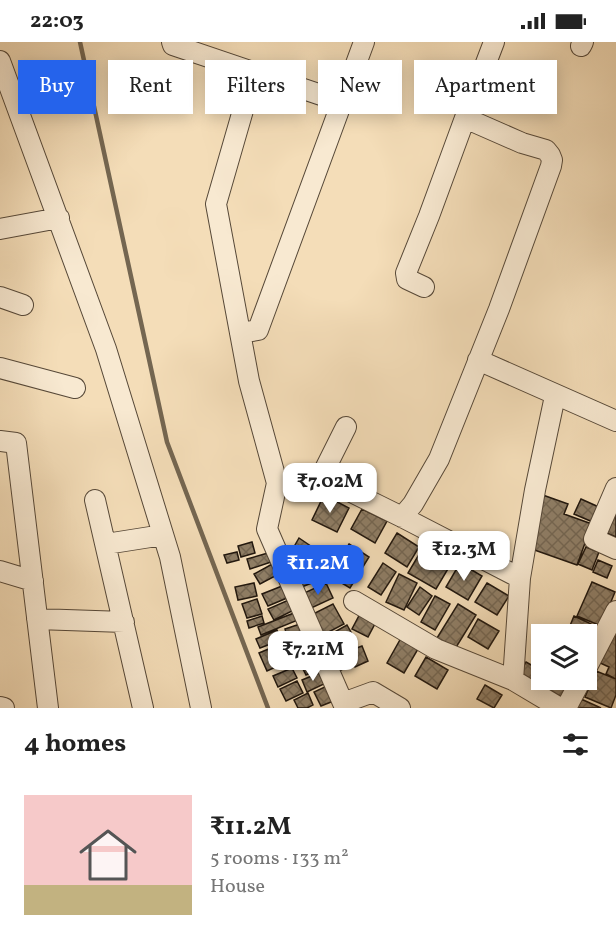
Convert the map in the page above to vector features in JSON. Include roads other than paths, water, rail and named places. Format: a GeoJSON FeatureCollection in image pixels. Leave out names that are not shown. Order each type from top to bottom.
{"type":"FeatureCollection","features":[{"type":"Feature","properties":{"kind":"street"},"geometry":{"type":"LineString","coordinates":[[172,42],[173,45],[218,60]]}},
{"type":"Feature","properties":{"kind":"street"},"geometry":{"type":"LineString","coordinates":[[357,60],[364,42]]}},
{"type":"Feature","properties":{"kind":"street"},"geometry":{"type":"LineString","coordinates":[[424,287],[407,279],[406,273],[494,42]]}},
{"type":"Feature","properties":{"kind":"street"},"geometry":{"type":"LineString","coordinates":[[0,60],[106,349],[170,557],[201,708]]}},
{"type":"Feature","properties":{"kind":"street"},"geometry":{"type":"LineString","coordinates":[[242,114],[216,204],[249,381],[278,483],[267,529],[344,706],[373,692],[400,708]]}},
{"type":"Feature","properties":{"kind":"street"},"geometry":{"type":"LineString","coordinates":[[240,333],[258,330],[338,114]]}},
{"type":"Feature","properties":{"kind":"street"},"geometry":{"type":"LineString","coordinates":[[402,517],[413,504],[439,459],[499,309],[552,160],[546,150],[505,136],[465,118]]}},
{"type":"Feature","properties":{"kind":"street"},"geometry":{"type":"LineString","coordinates":[[0,229],[59,218]]}},
{"type":"Feature","properties":{"kind":"street"},"geometry":{"type":"LineString","coordinates":[[0,297],[22,305]]}},
{"type":"Feature","properties":{"kind":"street"},"geometry":{"type":"LineString","coordinates":[[478,360],[616,421]]}},
{"type":"Feature","properties":{"kind":"street"},"geometry":{"type":"LineString","coordinates":[[0,368],[75,388]]}},
{"type":"Feature","properties":{"kind":"street"},"geometry":{"type":"LineString","coordinates":[[513,680],[520,578],[535,490],[555,396]]}},
{"type":"Feature","properties":{"kind":"street"},"geometry":{"type":"LineString","coordinates":[[346,427],[321,477],[520,578]]}},
{"type":"Feature","properties":{"kind":"street"},"geometry":{"type":"LineString","coordinates":[[0,441],[16,443],[48,708]]}},
{"type":"Feature","properties":{"kind":"street"},"geometry":{"type":"LineString","coordinates":[[616,488],[594,539],[616,549]]}},
{"type":"Feature","properties":{"kind":"street"},"geometry":{"type":"LineString","coordinates":[[95,500],[143,708]]}},
{"type":"Feature","properties":{"kind":"street"},"geometry":{"type":"LineString","coordinates":[[106,544],[163,535]]}},
{"type":"Feature","properties":{"kind":"street"},"geometry":{"type":"LineString","coordinates":[[0,571],[33,581]]}},
{"type":"Feature","properties":{"kind":"street"},"geometry":{"type":"LineString","coordinates":[[354,601],[436,649],[513,680],[560,708]]}},
{"type":"Feature","properties":{"kind":"street"},"geometry":{"type":"LineString","coordinates":[[597,648],[616,611]]}},
{"type":"Feature","properties":{"kind":"street"},"geometry":{"type":"LineString","coordinates":[[37,620],[124,622]]}},
{"type":"Feature","properties":{"kind":"street"},"geometry":{"type":"LineString","coordinates":[[566,708],[576,690]]}},
{"type":"Feature","properties":{"kind":"street"},"geometry":{"type":"LineString","coordinates":[[0,707],[4,708]]}},
{"type":"Feature","properties":{"kind":"waterway"},"geometry":{"type":"LineString","coordinates":[[80,42],[167,442],[268,708]]}}]}
